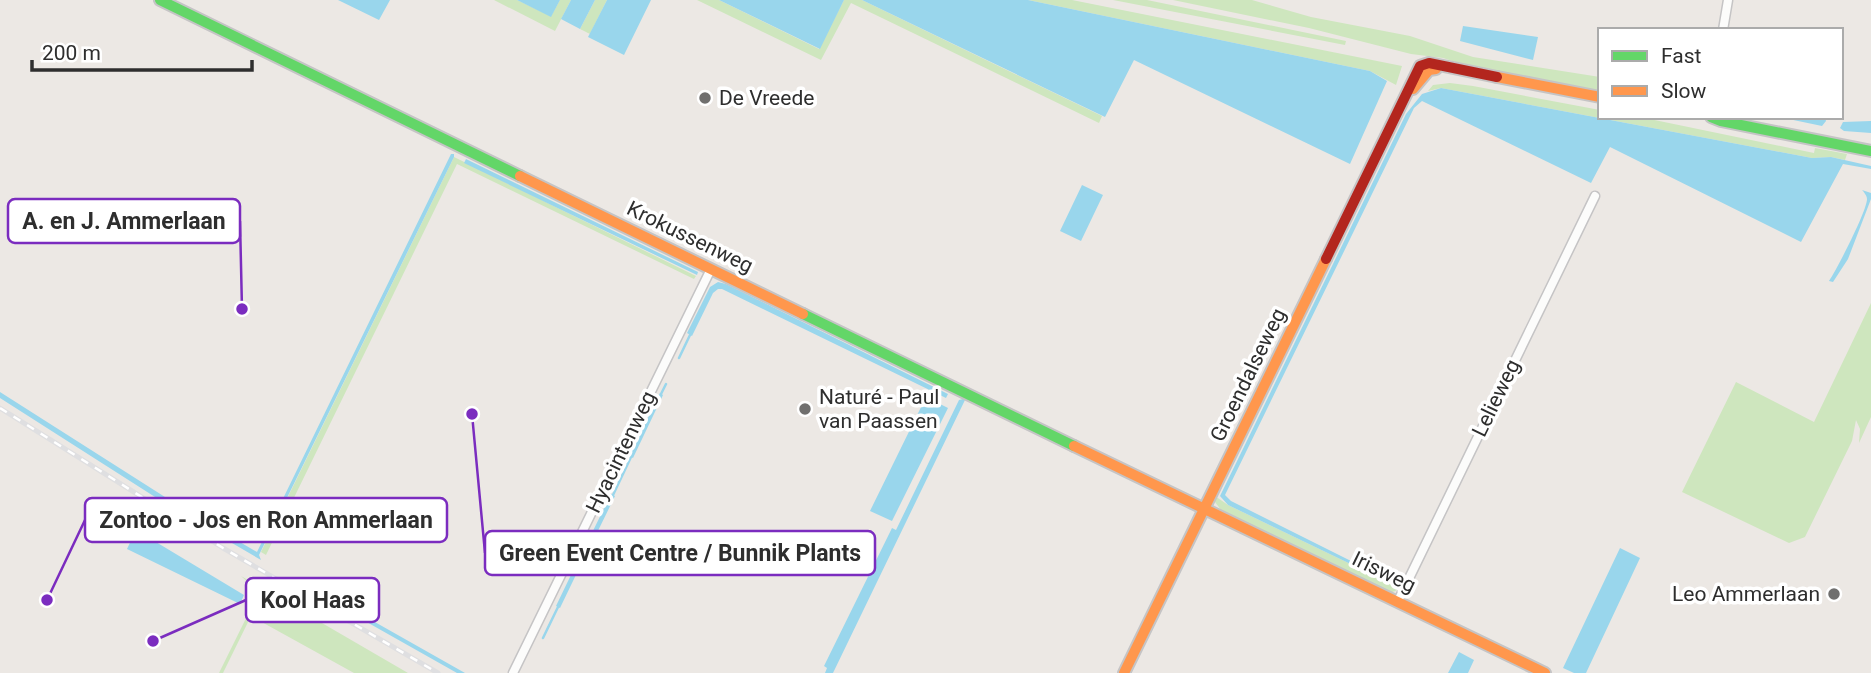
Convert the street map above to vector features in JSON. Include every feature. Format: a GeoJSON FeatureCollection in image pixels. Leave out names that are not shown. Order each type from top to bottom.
{"type":"FeatureCollection","features":[{"type":"Feature","properties":{"kind":"street","name":"Krokussenweg"},"geometry":{"type":"LineString","coordinates":[[160,0],[1205,507]]}},
{"type":"Feature","properties":{"kind":"street"},"geometry":{"type":"LineString","coordinates":[[1723,28],[1728,0]]}},
{"type":"Feature","properties":{"kind":"street"},"geometry":{"type":"LineString","coordinates":[[1420,66],[1429,63],[1598,97]]}},
{"type":"Feature","properties":{"kind":"street"},"geometry":{"type":"LineString","coordinates":[[1420,66],[1448,72],[1456,69]]}},
{"type":"Feature","properties":{"kind":"street","name":"Groendalseweg"},"geometry":{"type":"LineString","coordinates":[[1408,94],[1420,66]]}},
{"type":"Feature","properties":{"kind":"street","name":"Groendalseweg"},"geometry":{"type":"LineString","coordinates":[[1124,673],[1408,94],[1429,70],[1436,69]]}},
{"type":"Feature","properties":{"kind":"street"},"geometry":{"type":"LineString","coordinates":[[1716,119],[1871,151]]}},
{"type":"Feature","properties":{"kind":"street"},"geometry":{"type":"LineString","coordinates":[[1740,119],[1769,129]]}},
{"type":"Feature","properties":{"kind":"street","name":"Lelieweg"},"geometry":{"type":"LineString","coordinates":[[1398,601],[1595,196]]}},
{"type":"Feature","properties":{"kind":"street","name":"Hyacintenweg"},"geometry":{"type":"LineString","coordinates":[[513,673],[711,269]]}},
{"type":"Feature","properties":{"kind":"street","name":"Irisweg"},"geometry":{"type":"LineString","coordinates":[[1205,507],[1545,673]]}},
{"type":"Feature","properties":{"kind":"green space"},"geometry":{"type":"Polygon","coordinates":[[[494,0],[517,0],[551,16],[560,0],[571,0],[555,31],[494,0]]]}},
{"type":"Feature","properties":{"kind":"green space"},"geometry":{"type":"Polygon","coordinates":[[[595,0],[607,0],[590,34],[580,29],[595,0]]]}},
{"type":"Feature","properties":{"kind":"green space"},"geometry":{"type":"Polygon","coordinates":[[[697,0],[719,0],[819,49],[844,0],[862,0],[1102,116],[1099,123],[851,3],[821,60],[697,0]]]}},
{"type":"Feature","properties":{"kind":"green space"},"geometry":{"type":"Polygon","coordinates":[[[1028,0],[1072,0],[1402,66],[1396,85],[1370,71],[1028,0]]]}},
{"type":"Feature","properties":{"kind":"green space"},"geometry":{"type":"Polygon","coordinates":[[[1113,0],[1147,0],[1346,41],[1345,45],[1113,0]]]}},
{"type":"Feature","properties":{"kind":"green space"},"geometry":{"type":"Polygon","coordinates":[[[1173,0],[1252,0],[1311,17],[1410,36],[1473,57],[1598,77],[1598,92],[1481,70],[1443,58],[1411,54],[1309,28],[1173,0]]]}},
{"type":"Feature","properties":{"kind":"green space"},"geometry":{"type":"Polygon","coordinates":[[[1450,83],[1473,86],[1598,110],[1598,118],[1441,88],[1428,91],[1433,85],[1450,83]]]}},
{"type":"Feature","properties":{"kind":"green space"},"geometry":{"type":"Polygon","coordinates":[[[1605,119],[1650,119],[1814,153],[1815,148],[1847,154],[1845,160],[1831,157],[1812,158],[1605,119]]]}},
{"type":"Feature","properties":{"kind":"green space"},"geometry":{"type":"Polygon","coordinates":[[[454,157],[696,276],[694,279],[457,164],[266,555],[261,552],[454,157]]]}},
{"type":"Feature","properties":{"kind":"green space"},"geometry":{"type":"Polygon","coordinates":[[[1871,303],[1871,417],[1859,443],[1860,429],[1856,420],[1852,441],[1805,537],[1789,543],[1682,492],[1736,382],[1814,422],[1871,303]]]}},
{"type":"Feature","properties":{"kind":"green space"},"geometry":{"type":"Polygon","coordinates":[[[1215,496],[1228,505],[1388,582],[1399,582],[1401,577],[1404,579],[1398,589],[1387,592],[1221,510],[1215,502],[1215,496]]]}},
{"type":"Feature","properties":{"kind":"green space"},"geometry":{"type":"Polygon","coordinates":[[[241,576],[408,673],[354,673],[251,616],[223,673],[219,673],[257,596],[252,586],[241,576]]]}},
{"type":"Feature","properties":{"kind":"water"},"geometry":{"type":"Polygon","coordinates":[[[338,0],[390,0],[379,20],[338,0]]]}},
{"type":"Feature","properties":{"kind":"water"},"geometry":{"type":"Polygon","coordinates":[[[517,0],[560,0],[551,17],[517,0]]]}},
{"type":"Feature","properties":{"kind":"water"},"geometry":{"type":"Polygon","coordinates":[[[571,0],[595,0],[580,29],[561,19],[571,0]]]}},
{"type":"Feature","properties":{"kind":"water"},"geometry":{"type":"Polygon","coordinates":[[[607,0],[651,0],[624,55],[588,37],[607,0]]]}},
{"type":"Feature","properties":{"kind":"water"},"geometry":{"type":"Polygon","coordinates":[[[719,0],[844,0],[820,49],[719,0]]]}},
{"type":"Feature","properties":{"kind":"water"},"geometry":{"type":"Polygon","coordinates":[[[862,0],[1028,0],[1370,71],[1387,81],[1350,164],[1134,60],[1105,117],[862,0]]]}},
{"type":"Feature","properties":{"kind":"water"},"geometry":{"type":"Polygon","coordinates":[[[1463,26],[1538,37],[1533,60],[1460,41],[1463,26]]]}},
{"type":"Feature","properties":{"kind":"water"},"geometry":{"type":"Polygon","coordinates":[[[1441,88],[1812,158],[1831,157],[1871,166],[1871,169],[1843,164],[1801,242],[1610,147],[1591,183],[1422,101],[1414,108],[1225,495],[1231,501],[1391,581],[1390,583],[1228,505],[1220,496],[1406,114],[1422,94],[1441,88]]]}},
{"type":"Feature","properties":{"kind":"water"},"geometry":{"type":"Polygon","coordinates":[[[1789,119],[1826,119],[1822,126],[1789,119]]]}},
{"type":"Feature","properties":{"kind":"water"},"geometry":{"type":"Polygon","coordinates":[[[1871,121],[1871,133],[1844,131],[1840,128],[1843,122],[1871,121]]]}},
{"type":"Feature","properties":{"kind":"water"},"geometry":{"type":"Polygon","coordinates":[[[451,154],[454,154],[454,157],[259,555],[261,560],[177,511],[0,398],[0,392],[187,511],[257,552],[451,154]]]}},
{"type":"Feature","properties":{"kind":"water"},"geometry":{"type":"Polygon","coordinates":[[[466,159],[698,272],[697,275],[464,163],[466,159]]]}},
{"type":"Feature","properties":{"kind":"water"},"geometry":{"type":"Polygon","coordinates":[[[1082,185],[1103,195],[1081,241],[1060,231],[1082,185]]]}},
{"type":"Feature","properties":{"kind":"water"},"geometry":{"type":"Polygon","coordinates":[[[1862,190],[1871,193],[1871,199],[1848,259],[1833,282],[1829,281],[1845,253],[1866,205],[1866,195],[1862,190]]]}},
{"type":"Feature","properties":{"kind":"water"},"geometry":{"type":"Polygon","coordinates":[[[718,282],[948,394],[946,398],[722,289],[713,293],[692,336],[687,333],[710,287],[718,282]]]}},
{"type":"Feature","properties":{"kind":"water"},"geometry":{"type":"Polygon","coordinates":[[[660,393],[663,395],[633,458],[629,456],[660,393]]]}},
{"type":"Feature","properties":{"kind":"water"},"geometry":{"type":"Polygon","coordinates":[[[926,397],[948,408],[892,521],[870,511],[926,397]]]}},
{"type":"Feature","properties":{"kind":"water"},"geometry":{"type":"Polygon","coordinates":[[[959,400],[965,400],[833,673],[825,673],[827,668],[824,666],[892,528],[896,530],[959,400]]]}},
{"type":"Feature","properties":{"kind":"water"},"geometry":{"type":"Polygon","coordinates":[[[611,494],[615,496],[594,539],[590,537],[611,494]]]}},
{"type":"Feature","properties":{"kind":"water"},"geometry":{"type":"Polygon","coordinates":[[[136,530],[244,595],[240,604],[127,549],[136,530]]]}},
{"type":"Feature","properties":{"kind":"water"},"geometry":{"type":"Polygon","coordinates":[[[1620,548],[1640,558],[1586,673],[1574,673],[1563,668],[1620,548]]]}},
{"type":"Feature","properties":{"kind":"water"},"geometry":{"type":"Polygon","coordinates":[[[582,552],[586,554],[560,608],[556,606],[582,552]]]}},
{"type":"Feature","properties":{"kind":"water"},"geometry":{"type":"Polygon","coordinates":[[[297,578],[465,673],[457,673],[294,581],[297,578]]]}},
{"type":"Feature","properties":{"kind":"water"},"geometry":{"type":"Polygon","coordinates":[[[1459,652],[1474,660],[1468,673],[1448,673],[1459,652]]]}},
{"type":"Feature","properties":{"kind":"waterway"},"geometry":{"type":"LineString","coordinates":[[679,358],[690,335]]}},
{"type":"Feature","properties":{"kind":"waterway"},"geometry":{"type":"LineString","coordinates":[[661,394],[666,384]]}},
{"type":"Feature","properties":{"kind":"waterway"},"geometry":{"type":"LineString","coordinates":[[613,495],[631,457]]}},
{"type":"Feature","properties":{"kind":"waterway"},"geometry":{"type":"LineString","coordinates":[[584,553],[592,538]]}},
{"type":"Feature","properties":{"kind":"waterway"},"geometry":{"type":"LineString","coordinates":[[543,638],[558,607]]}},
{"type":"Feature","properties":{"kind":"railway"},"geometry":{"type":"LineString","coordinates":[[0,408],[223,548],[438,673]]}},
{"type":"Feature","properties":{"kind":"traffic: fast"},"geometry":{"type":"LineString","coordinates":[[160,0],[520,176]]}},
{"type":"Feature","properties":{"kind":"traffic: fast"},"geometry":{"type":"LineString","coordinates":[[1716,119],[1871,151]]}},
{"type":"Feature","properties":{"kind":"traffic: fast"},"geometry":{"type":"LineString","coordinates":[[803,314],[1074,446]]}},
{"type":"Feature","properties":{"kind":"traffic: slow"},"geometry":{"type":"LineString","coordinates":[[1413,89],[1429,70],[1436,69]]}},
{"type":"Feature","properties":{"kind":"traffic: slow"},"geometry":{"type":"LineString","coordinates":[[1497,77],[1598,97]]}},
{"type":"Feature","properties":{"kind":"traffic: slow"},"geometry":{"type":"LineString","coordinates":[[520,176],[803,314]]}},
{"type":"Feature","properties":{"kind":"traffic: slow"},"geometry":{"type":"LineString","coordinates":[[1124,673],[1326,259]]}},
{"type":"Feature","properties":{"kind":"traffic: slow"},"geometry":{"type":"LineString","coordinates":[[1074,446],[1545,673]]}},
{"type":"Feature","properties":{"kind":"traffic: jam"},"geometry":{"type":"LineString","coordinates":[[1326,259],[1420,66],[1429,63],[1497,77]]}},
{"type":"Feature","properties":{"kind":"place","name":"De Vreede"},"geometry":{"type":"Point","coordinates":[705,98]}},
{"type":"Feature","properties":{"kind":"place","name":"A. en J. Ammerlaan"},"geometry":{"type":"Point","coordinates":[242,309]}},
{"type":"Feature","properties":{"kind":"place","name":"Naturé - Paul van Paassen"},"geometry":{"type":"Point","coordinates":[805,409]}},
{"type":"Feature","properties":{"kind":"place","name":"Green Event Centre / Bunnik Plants"},"geometry":{"type":"Point","coordinates":[472,414]}},
{"type":"Feature","properties":{"kind":"place","name":"Leo Ammerlaan"},"geometry":{"type":"Point","coordinates":[1834,594]}},
{"type":"Feature","properties":{"kind":"place","name":"Zontoo - Jos en Ron Ammerlaan"},"geometry":{"type":"Point","coordinates":[47,600]}},
{"type":"Feature","properties":{"kind":"place","name":"Kool Haas"},"geometry":{"type":"Point","coordinates":[153,641]}}]}
